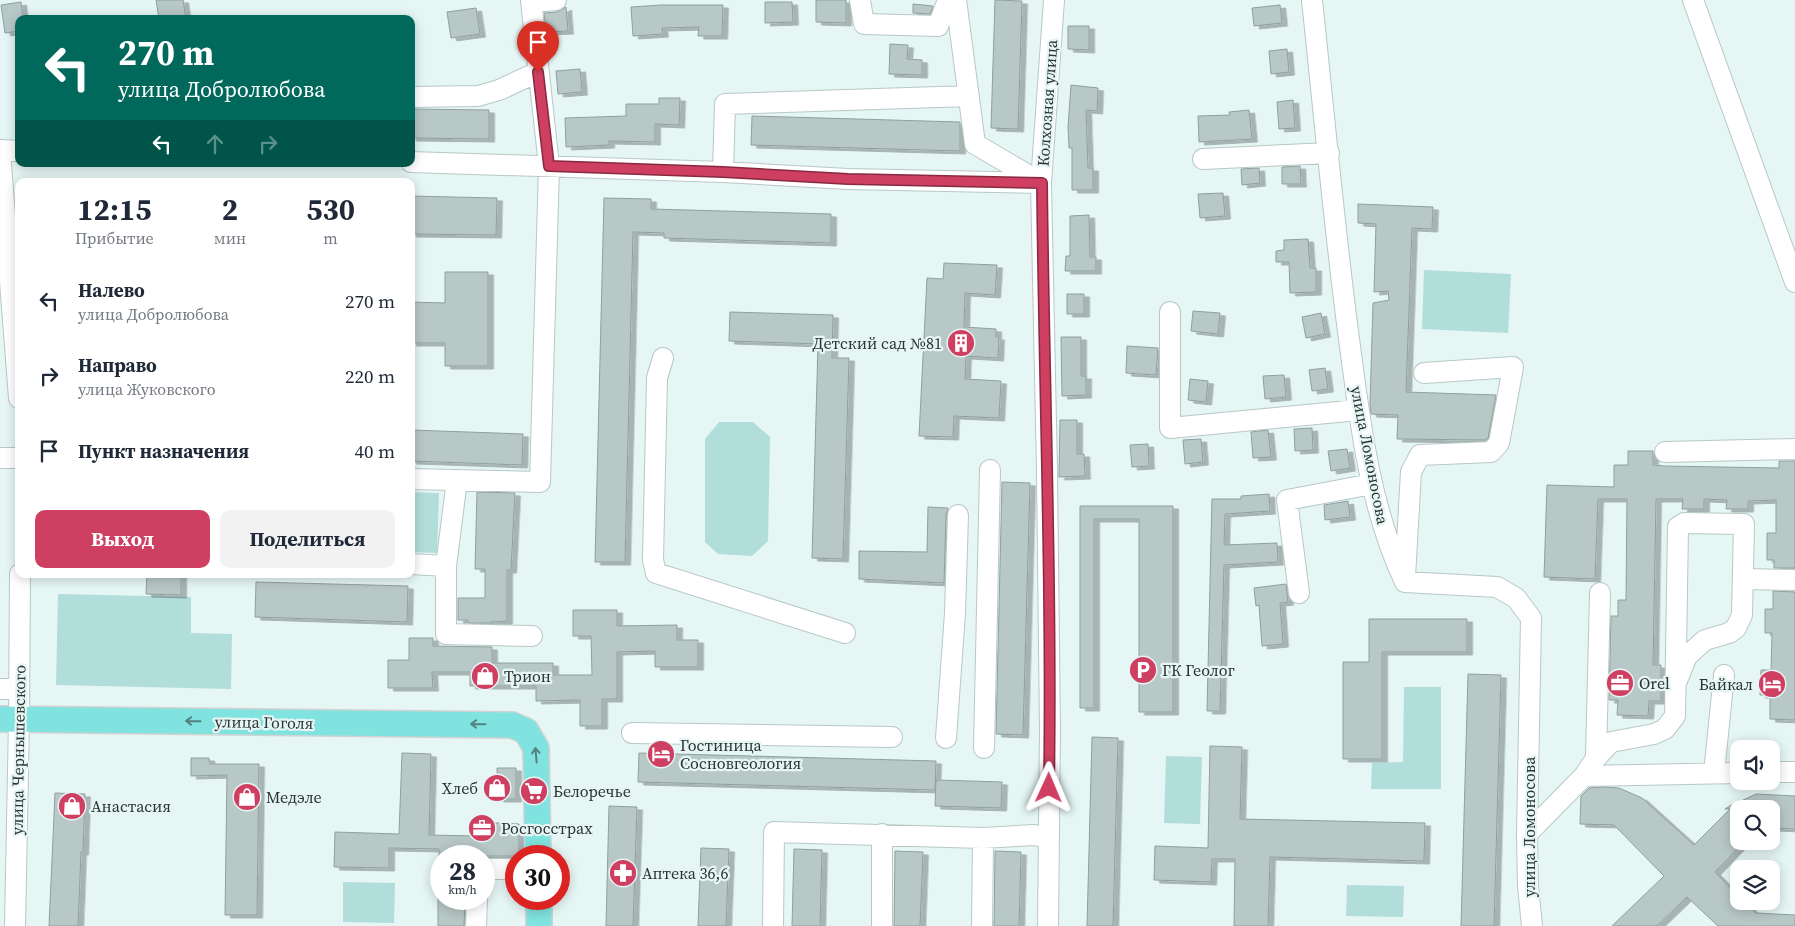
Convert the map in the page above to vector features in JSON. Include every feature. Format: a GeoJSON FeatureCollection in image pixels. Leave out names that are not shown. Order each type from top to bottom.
{"type":"FeatureCollection","features":[{"type":"Feature","properties":{"kind":"main road","name":"улица Гоголя"},"geometry":{"type":"LineString","coordinates":[[10,719],[512,724],[526,731],[536,748],[538,845]]}},
{"type":"Feature","properties":{"kind":"main road"},"geometry":{"type":"LineString","coordinates":[[539,910],[540,926]]}},
{"type":"Feature","properties":{"kind":"street"},"geometry":{"type":"LineString","coordinates":[[415,479],[540,482],[549,166],[531,1],[556,0]]}},
{"type":"Feature","properties":{"kind":"street"},"geometry":{"type":"LineString","coordinates":[[860,0],[864,24],[938,26],[948,0]]}},
{"type":"Feature","properties":{"kind":"street"},"geometry":{"type":"LineString","coordinates":[[956,0],[975,144],[1042,183]]}},
{"type":"Feature","properties":{"kind":"street","name":"Колхозная улица"},"geometry":{"type":"LineString","coordinates":[[1048,926],[1050,730],[1042,183],[1054,0]]}},
{"type":"Feature","properties":{"kind":"street","name":"улица Ломоносова"},"geometry":{"type":"LineString","coordinates":[[1312,0],[1342,284],[1358,410],[1372,484],[1386,535],[1405,582],[1497,587],[1516,598],[1531,618],[1527,834],[1528,886],[1532,926]]}},
{"type":"Feature","properties":{"kind":"street"},"geometry":{"type":"LineString","coordinates":[[1693,0],[1795,282]]}},
{"type":"Feature","properties":{"kind":"street"},"geometry":{"type":"LineString","coordinates":[[415,97],[478,96],[499,90],[538,72]]}},
{"type":"Feature","properties":{"kind":"street"},"geometry":{"type":"LineString","coordinates":[[723,172],[725,104],[969,96]]}},
{"type":"Feature","properties":{"kind":"street"},"geometry":{"type":"LineString","coordinates":[[15,151],[0,151],[15,346]]}},
{"type":"Feature","properties":{"kind":"street"},"geometry":{"type":"LineString","coordinates":[[1203,159],[1329,153]]}},
{"type":"Feature","properties":{"kind":"street"},"geometry":{"type":"LineString","coordinates":[[415,162],[723,172],[848,179],[1042,183]]}},
{"type":"Feature","properties":{"kind":"street"},"geometry":{"type":"LineString","coordinates":[[1170,312],[1170,428],[1358,410]]}},
{"type":"Feature","properties":{"kind":"street"},"geometry":{"type":"LineString","coordinates":[[663,358],[657,378],[653,560],[656,573],[845,633]]}},
{"type":"Feature","properties":{"kind":"street"},"geometry":{"type":"LineString","coordinates":[[1405,582],[1411,472],[1420,455],[1491,452],[1499,442],[1513,367],[1424,373]]}},
{"type":"Feature","properties":{"kind":"street"},"geometry":{"type":"LineString","coordinates":[[1665,452],[1795,448]]}},
{"type":"Feature","properties":{"kind":"street"},"geometry":{"type":"LineString","coordinates":[[0,458],[15,458]]}},
{"type":"Feature","properties":{"kind":"street"},"geometry":{"type":"LineString","coordinates":[[984,748],[990,470]]}},
{"type":"Feature","properties":{"kind":"street"},"geometry":{"type":"LineString","coordinates":[[457,480],[446,566],[446,634],[532,636]]}},
{"type":"Feature","properties":{"kind":"street"},"geometry":{"type":"LineString","coordinates":[[1299,593],[1287,500],[1372,484]]}},
{"type":"Feature","properties":{"kind":"street"},"geometry":{"type":"LineString","coordinates":[[946,738],[955,613],[958,515]]}},
{"type":"Feature","properties":{"kind":"street"},"geometry":{"type":"LineString","coordinates":[[1527,834],[1584,776],[1596,758],[1611,742],[1654,734],[1665,730],[1675,716],[1678,527],[1684,523],[1744,524],[1742,615],[1736,628],[1729,633],[1705,640],[1694,648],[1687,656],[1676,683]]}},
{"type":"Feature","properties":{"kind":"street"},"geometry":{"type":"LineString","coordinates":[[415,564],[446,566]]}},
{"type":"Feature","properties":{"kind":"street","name":"улица Чернышевского"},"geometry":{"type":"LineString","coordinates":[[15,926],[9,689],[20,578]]}},
{"type":"Feature","properties":{"kind":"street"},"geometry":{"type":"LineString","coordinates":[[1743,579],[1795,580]]}},
{"type":"Feature","properties":{"kind":"street"},"geometry":{"type":"LineString","coordinates":[[1596,758],[1600,593]]}},
{"type":"Feature","properties":{"kind":"street"},"geometry":{"type":"LineString","coordinates":[[1714,773],[1724,675]]}},
{"type":"Feature","properties":{"kind":"street"},"geometry":{"type":"LineString","coordinates":[[632,733],[892,737]]}},
{"type":"Feature","properties":{"kind":"street"},"geometry":{"type":"LineString","coordinates":[[1780,772],[1795,772]]}},
{"type":"Feature","properties":{"kind":"street"},"geometry":{"type":"LineString","coordinates":[[1584,776],[1730,773]]}},
{"type":"Feature","properties":{"kind":"street"},"geometry":{"type":"LineString","coordinates":[[773,926],[774,832],[983,838],[1034,835],[1049,838]]}},
{"type":"Feature","properties":{"kind":"street"},"geometry":{"type":"LineString","coordinates":[[882,834],[882,926]]}},
{"type":"Feature","properties":{"kind":"street"},"geometry":{"type":"LineString","coordinates":[[982,926],[983,838]]}},
{"type":"Feature","properties":{"kind":"street"},"geometry":{"type":"LineString","coordinates":[[476,926],[477,910]]}},
{"type":"Feature","properties":{"kind":"shaded area"},"geometry":{"type":"Polygon","coordinates":[[[1424,270],[1511,274],[1508,333],[1422,329],[1424,270]]]}},
{"type":"Feature","properties":{"kind":"shaded area"},"geometry":{"type":"Polygon","coordinates":[[[719,422],[753,422],[770,437],[768,541],[752,556],[718,554],[705,542],[705,439],[719,422]]]}},
{"type":"Feature","properties":{"kind":"shaded area"},"geometry":{"type":"Polygon","coordinates":[[[415,492],[439,493],[437,553],[415,552],[415,492]]]}},
{"type":"Feature","properties":{"kind":"shaded area"},"geometry":{"type":"Polygon","coordinates":[[[58,594],[191,597],[191,633],[232,634],[231,689],[56,685],[58,594]]]}},
{"type":"Feature","properties":{"kind":"shaded area"},"geometry":{"type":"Polygon","coordinates":[[[1404,687],[1441,687],[1441,789],[1371,789],[1372,763],[1403,762],[1404,687]]]}},
{"type":"Feature","properties":{"kind":"shaded area"},"geometry":{"type":"Polygon","coordinates":[[[1166,756],[1202,757],[1200,824],[1164,823],[1166,756]]]}},
{"type":"Feature","properties":{"kind":"shaded area"},"geometry":{"type":"Polygon","coordinates":[[[343,882],[395,883],[394,923],[343,922],[343,882]]]}},
{"type":"Feature","properties":{"kind":"shaded area"},"geometry":{"type":"Polygon","coordinates":[[[1347,885],[1404,886],[1403,917],[1346,916],[1347,885]]]}},
{"type":"Feature","properties":{"kind":"building"},"geometry":{"type":"Polygon","coordinates":[[[156,0],[183,0],[185,15],[158,15],[156,0]]]}},
{"type":"Feature","properties":{"kind":"building"},"geometry":{"type":"Polygon","coordinates":[[[816,0],[846,0],[846,23],[816,22],[816,0]]]}},
{"type":"Feature","properties":{"kind":"building"},"geometry":{"type":"Polygon","coordinates":[[[995,0],[1022,1],[1018,129],[991,128],[995,0]]]}},
{"type":"Feature","properties":{"kind":"building"},"geometry":{"type":"Polygon","coordinates":[[[21,2],[23,15],[15,15],[15,32],[5,33],[1,5],[21,2]]]}},
{"type":"Feature","properties":{"kind":"building"},"geometry":{"type":"Polygon","coordinates":[[[765,2],[792,2],[793,22],[765,23],[765,2]]]}},
{"type":"Feature","properties":{"kind":"building"},"geometry":{"type":"Polygon","coordinates":[[[913,4],[933,7],[930,14],[913,13],[913,4]]]}},
{"type":"Feature","properties":{"kind":"building"},"geometry":{"type":"Polygon","coordinates":[[[723,5],[722,36],[698,36],[699,27],[662,28],[663,34],[633,36],[631,7],[723,5]]]}},
{"type":"Feature","properties":{"kind":"building"},"geometry":{"type":"Polygon","coordinates":[[[1280,5],[1282,23],[1254,26],[1252,8],[1280,5]]]}},
{"type":"Feature","properties":{"kind":"building"},"geometry":{"type":"Polygon","coordinates":[[[566,7],[568,31],[546,32],[544,13],[557,12],[566,7]]]}},
{"type":"Feature","properties":{"kind":"building"},"geometry":{"type":"Polygon","coordinates":[[[476,8],[480,34],[451,38],[447,12],[476,8]]]}},
{"type":"Feature","properties":{"kind":"building"},"geometry":{"type":"Polygon","coordinates":[[[1068,26],[1089,26],[1089,50],[1068,49],[1068,26]]]}},
{"type":"Feature","properties":{"kind":"building"},"geometry":{"type":"Polygon","coordinates":[[[890,44],[908,45],[907,59],[922,60],[922,75],[889,74],[890,44]]]}},
{"type":"Feature","properties":{"kind":"building"},"geometry":{"type":"Polygon","coordinates":[[[1287,49],[1289,72],[1271,74],[1269,51],[1287,49]]]}},
{"type":"Feature","properties":{"kind":"building"},"geometry":{"type":"Polygon","coordinates":[[[580,69],[582,92],[558,94],[556,71],[580,69]]]}},
{"type":"Feature","properties":{"kind":"building"},"geometry":{"type":"Polygon","coordinates":[[[1071,85],[1098,88],[1097,111],[1086,110],[1088,168],[1093,168],[1093,190],[1072,190],[1072,148],[1069,148],[1068,127],[1071,85]]]}},
{"type":"Feature","properties":{"kind":"building"},"geometry":{"type":"Polygon","coordinates":[[[659,98],[680,98],[679,125],[655,124],[655,142],[609,141],[609,145],[566,147],[565,118],[626,116],[626,104],[659,104],[659,98]]]}},
{"type":"Feature","properties":{"kind":"building"},"geometry":{"type":"Polygon","coordinates":[[[1293,100],[1295,128],[1279,129],[1277,102],[1293,100]]]}},
{"type":"Feature","properties":{"kind":"building"},"geometry":{"type":"Polygon","coordinates":[[[415,109],[489,110],[489,139],[415,138],[415,109]]]}},
{"type":"Feature","properties":{"kind":"building"},"geometry":{"type":"Polygon","coordinates":[[[1249,110],[1252,139],[1199,142],[1198,116],[1230,115],[1229,112],[1249,110]]]}},
{"type":"Feature","properties":{"kind":"building"},"geometry":{"type":"Polygon","coordinates":[[[752,116],[960,122],[960,151],[751,145],[752,116]]]}},
{"type":"Feature","properties":{"kind":"building"},"geometry":{"type":"Polygon","coordinates":[[[1300,166],[1301,184],[1282,184],[1282,167],[1300,166]]]}},
{"type":"Feature","properties":{"kind":"building"},"geometry":{"type":"Polygon","coordinates":[[[1259,168],[1260,183],[1242,185],[1241,169],[1259,168]]]}},
{"type":"Feature","properties":{"kind":"building"},"geometry":{"type":"Polygon","coordinates":[[[1223,193],[1225,216],[1200,218],[1198,194],[1223,193]]]}},
{"type":"Feature","properties":{"kind":"building"},"geometry":{"type":"Polygon","coordinates":[[[415,196],[497,198],[496,235],[415,234],[415,196]]]}},
{"type":"Feature","properties":{"kind":"building"},"geometry":{"type":"Polygon","coordinates":[[[604,198],[651,199],[651,209],[831,214],[831,243],[664,238],[664,233],[633,232],[625,562],[595,562],[604,198]]]}},
{"type":"Feature","properties":{"kind":"building"},"geometry":{"type":"Polygon","coordinates":[[[1358,204],[1433,207],[1432,229],[1412,228],[1406,392],[1496,395],[1488,438],[1485,440],[1397,439],[1398,415],[1371,414],[1373,303],[1389,300],[1388,291],[1374,292],[1376,224],[1358,223],[1358,204]]]}},
{"type":"Feature","properties":{"kind":"building"},"geometry":{"type":"Polygon","coordinates":[[[1089,215],[1090,257],[1096,257],[1096,271],[1065,271],[1066,256],[1070,256],[1070,216],[1089,215]]]}},
{"type":"Feature","properties":{"kind":"building"},"geometry":{"type":"Polygon","coordinates":[[[1308,239],[1310,268],[1316,268],[1316,292],[1290,293],[1289,262],[1276,262],[1276,251],[1284,250],[1284,240],[1308,239]]]}},
{"type":"Feature","properties":{"kind":"building","name":"Детский сад №81"},"geometry":{"type":"Polygon","coordinates":[[[944,263],[997,265],[995,295],[965,293],[964,327],[996,329],[996,337],[999,337],[998,358],[966,356],[965,379],[1001,381],[999,418],[954,416],[953,437],[919,436],[927,278],[943,279],[944,263]]]}},
{"type":"Feature","properties":{"kind":"building"},"geometry":{"type":"Polygon","coordinates":[[[445,272],[488,272],[488,366],[445,366],[445,343],[415,343],[415,302],[445,303],[445,272]]]}},
{"type":"Feature","properties":{"kind":"building"},"geometry":{"type":"Polygon","coordinates":[[[1067,294],[1084,294],[1084,314],[1067,314],[1067,294]]]}},
{"type":"Feature","properties":{"kind":"building"},"geometry":{"type":"Polygon","coordinates":[[[1193,311],[1220,313],[1218,334],[1191,331],[1193,311]]]}},
{"type":"Feature","properties":{"kind":"building"},"geometry":{"type":"Polygon","coordinates":[[[730,312],[833,315],[832,358],[849,358],[843,559],[812,558],[818,344],[729,341],[730,312]]]}},
{"type":"Feature","properties":{"kind":"building"},"geometry":{"type":"Polygon","coordinates":[[[1321,313],[1325,334],[1306,338],[1302,317],[1321,313]]]}},
{"type":"Feature","properties":{"kind":"building"},"geometry":{"type":"Polygon","coordinates":[[[1061,337],[1081,337],[1081,376],[1086,376],[1086,395],[1062,396],[1061,337]]]}},
{"type":"Feature","properties":{"kind":"building"},"geometry":{"type":"Polygon","coordinates":[[[1127,346],[1158,348],[1156,375],[1126,373],[1127,346]]]}},
{"type":"Feature","properties":{"kind":"building"},"geometry":{"type":"Polygon","coordinates":[[[1325,368],[1328,389],[1312,391],[1309,370],[1325,368]]]}},
{"type":"Feature","properties":{"kind":"building"},"geometry":{"type":"Polygon","coordinates":[[[1284,375],[1286,397],[1265,399],[1263,376],[1284,375]]]}},
{"type":"Feature","properties":{"kind":"building"},"geometry":{"type":"Polygon","coordinates":[[[1190,379],[1208,381],[1206,402],[1188,400],[1190,379]]]}},
{"type":"Feature","properties":{"kind":"building"},"geometry":{"type":"Polygon","coordinates":[[[1060,420],[1077,420],[1077,454],[1084,454],[1085,476],[1059,477],[1060,420]]]}},
{"type":"Feature","properties":{"kind":"building"},"geometry":{"type":"Polygon","coordinates":[[[1312,428],[1313,450],[1295,451],[1294,429],[1312,428]]]}},
{"type":"Feature","properties":{"kind":"building"},"geometry":{"type":"Polygon","coordinates":[[[415,430],[523,434],[522,465],[415,461],[415,430]]]}},
{"type":"Feature","properties":{"kind":"building"},"geometry":{"type":"Polygon","coordinates":[[[1268,430],[1271,457],[1253,458],[1251,432],[1268,430]]]}},
{"type":"Feature","properties":{"kind":"building"},"geometry":{"type":"Polygon","coordinates":[[[1201,439],[1203,462],[1185,464],[1183,440],[1201,439]]]}},
{"type":"Feature","properties":{"kind":"building"},"geometry":{"type":"Polygon","coordinates":[[[1148,444],[1149,466],[1132,467],[1130,445],[1148,444]]]}},
{"type":"Feature","properties":{"kind":"building"},"geometry":{"type":"Polygon","coordinates":[[[1347,449],[1350,468],[1331,471],[1328,451],[1347,449]]]}},
{"type":"Feature","properties":{"kind":"building"},"geometry":{"type":"Polygon","coordinates":[[[1628,451],[1653,451],[1653,465],[1665,466],[1779,468],[1779,461],[1795,461],[1795,568],[1774,568],[1774,560],[1767,560],[1767,533],[1776,533],[1776,500],[1748,501],[1748,509],[1726,509],[1727,500],[1704,499],[1704,509],[1682,509],[1683,499],[1656,499],[1653,665],[1661,665],[1661,701],[1649,701],[1648,716],[1617,715],[1618,700],[1609,700],[1611,616],[1618,616],[1618,600],[1626,600],[1627,499],[1598,499],[1595,579],[1544,577],[1547,485],[1614,487],[1614,465],[1628,465],[1628,451]]]}},
{"type":"Feature","properties":{"kind":"building"},"geometry":{"type":"Polygon","coordinates":[[[1002,482],[1030,483],[1023,735],[996,734],[1002,482]]]}},
{"type":"Feature","properties":{"kind":"building"},"geometry":{"type":"Polygon","coordinates":[[[477,492],[515,493],[511,570],[507,570],[507,621],[468,623],[468,620],[458,620],[458,598],[485,598],[485,569],[475,569],[477,492]]]}},
{"type":"Feature","properties":{"kind":"building"},"geometry":{"type":"Polygon","coordinates":[[[1269,494],[1270,511],[1225,514],[1224,545],[1277,543],[1278,562],[1224,565],[1220,711],[1207,711],[1212,499],[1241,499],[1241,496],[1269,494]]]}},
{"type":"Feature","properties":{"kind":"building"},"geometry":{"type":"Polygon","coordinates":[[[1348,501],[1350,517],[1325,520],[1324,505],[1348,501]]]}},
{"type":"Feature","properties":{"kind":"building"},"geometry":{"type":"Polygon","coordinates":[[[1080,506],[1173,506],[1173,712],[1139,712],[1139,519],[1094,519],[1094,708],[1080,708],[1080,506]]]}},
{"type":"Feature","properties":{"kind":"building"},"geometry":{"type":"Polygon","coordinates":[[[928,507],[948,508],[946,515],[944,583],[859,579],[859,551],[927,552],[928,507]]]}},
{"type":"Feature","properties":{"kind":"building"},"geometry":{"type":"Polygon","coordinates":[[[147,578],[181,578],[181,595],[146,594],[147,578]]]}},
{"type":"Feature","properties":{"kind":"building"},"geometry":{"type":"Polygon","coordinates":[[[256,582],[408,586],[407,622],[255,617],[256,582]]]}},
{"type":"Feature","properties":{"kind":"building"},"geometry":{"type":"Polygon","coordinates":[[[1286,584],[1288,602],[1280,603],[1283,644],[1262,646],[1259,605],[1256,606],[1254,588],[1286,584]]]}},
{"type":"Feature","properties":{"kind":"building"},"geometry":{"type":"Polygon","coordinates":[[[1773,591],[1795,592],[1795,720],[1770,719],[1770,695],[1760,695],[1761,670],[1771,670],[1772,633],[1765,633],[1765,609],[1773,609],[1773,591]]]}},
{"type":"Feature","properties":{"kind":"building"},"geometry":{"type":"Polygon","coordinates":[[[573,610],[617,610],[617,626],[677,625],[677,640],[698,640],[698,667],[655,667],[655,651],[617,652],[617,699],[602,699],[602,726],[580,726],[580,700],[536,701],[536,686],[470,686],[470,672],[432,672],[433,688],[388,688],[388,660],[409,660],[409,638],[433,638],[433,646],[492,647],[492,663],[553,663],[553,675],[592,675],[591,636],[573,636],[573,610]]]}},
{"type":"Feature","properties":{"kind":"building"},"geometry":{"type":"Polygon","coordinates":[[[1369,619],[1467,619],[1467,652],[1382,652],[1382,759],[1343,759],[1343,662],[1369,662],[1369,619]]]}},
{"type":"Feature","properties":{"kind":"building"},"geometry":{"type":"Polygon","coordinates":[[[1468,674],[1501,675],[1494,926],[1461,926],[1468,674]]]}},
{"type":"Feature","properties":{"kind":"building"},"geometry":{"type":"Polygon","coordinates":[[[1092,737],[1118,738],[1113,926],[1087,926],[1092,737]]]}},
{"type":"Feature","properties":{"kind":"building"},"geometry":{"type":"Polygon","coordinates":[[[1210,746],[1242,747],[1240,819],[1425,823],[1424,861],[1270,857],[1268,926],[1234,926],[1235,859],[1212,859],[1211,882],[1154,880],[1155,846],[1208,848],[1210,746]]]}},
{"type":"Feature","properties":{"kind":"building"},"geometry":{"type":"Polygon","coordinates":[[[402,753],[431,754],[429,835],[477,836],[477,822],[519,824],[519,845],[505,845],[505,856],[495,856],[495,845],[430,845],[430,849],[389,848],[389,868],[334,867],[335,832],[399,834],[402,753]]]}},
{"type":"Feature","properties":{"kind":"building"},"geometry":{"type":"Polygon","coordinates":[[[639,753],[936,761],[935,790],[638,782],[639,753]]]}},
{"type":"Feature","properties":{"kind":"building"},"geometry":{"type":"Polygon","coordinates":[[[191,758],[209,758],[210,764],[259,764],[257,915],[225,915],[227,775],[191,776],[191,758]]]}},
{"type":"Feature","properties":{"kind":"building"},"geometry":{"type":"Polygon","coordinates":[[[497,768],[516,768],[516,799],[498,799],[497,768]]]}},
{"type":"Feature","properties":{"kind":"building"},"geometry":{"type":"Polygon","coordinates":[[[936,780],[1002,782],[1001,808],[935,806],[936,780]]]}},
{"type":"Feature","properties":{"kind":"building"},"geometry":{"type":"Polygon","coordinates":[[[1589,788],[1619,788],[1642,798],[1694,845],[1730,809],[1730,850],[1736,850],[1715,872],[1730,888],[1730,910],[1753,910],[1756,913],[1795,915],[1795,926],[1718,926],[1687,897],[1657,926],[1612,926],[1664,876],[1614,825],[1580,824],[1581,796],[1589,788]]]}},
{"type":"Feature","properties":{"kind":"building"},"geometry":{"type":"Polygon","coordinates":[[[55,793],[85,794],[78,926],[49,926],[55,793]]]}},
{"type":"Feature","properties":{"kind":"building"},"geometry":{"type":"Polygon","coordinates":[[[1756,794],[1795,796],[1795,829],[1780,828],[1780,800],[1743,800],[1756,794]]]}},
{"type":"Feature","properties":{"kind":"building"},"geometry":{"type":"Polygon","coordinates":[[[609,806],[637,807],[633,926],[606,926],[609,806]]]}},
{"type":"Feature","properties":{"kind":"building"},"geometry":{"type":"Polygon","coordinates":[[[701,848],[729,849],[726,926],[698,926],[701,848]]]}},
{"type":"Feature","properties":{"kind":"building"},"geometry":{"type":"Polygon","coordinates":[[[794,849],[822,850],[820,926],[792,926],[794,849]]]}},
{"type":"Feature","properties":{"kind":"building"},"geometry":{"type":"Polygon","coordinates":[[[895,851],[923,852],[920,926],[894,926],[895,851]]]}},
{"type":"Feature","properties":{"kind":"building"},"geometry":{"type":"Polygon","coordinates":[[[995,851],[1021,852],[1019,926],[994,926],[995,851]]]}},
{"type":"Feature","properties":{"kind":"building"},"geometry":{"type":"Polygon","coordinates":[[[438,910],[465,910],[464,926],[438,926],[438,910]]]}},
{"type":"Feature","properties":{"kind":"place","name":"Детский сад №81"},"geometry":{"type":"Point","coordinates":[961,343]}},
{"type":"Feature","properties":{"kind":"place","name":"ГК Геолог"},"geometry":{"type":"Point","coordinates":[1143,670]}},
{"type":"Feature","properties":{"kind":"place","name":"Трион"},"geometry":{"type":"Point","coordinates":[485,676]}},
{"type":"Feature","properties":{"kind":"place","name":"Orel"},"geometry":{"type":"Point","coordinates":[1620,683]}},
{"type":"Feature","properties":{"kind":"place","name":"Байкал"},"geometry":{"type":"Point","coordinates":[1772,684]}},
{"type":"Feature","properties":{"kind":"place","name":"Гостиница Сосновгеология"},"geometry":{"type":"Point","coordinates":[661,754]}},
{"type":"Feature","properties":{"kind":"place","name":"Хлеб"},"geometry":{"type":"Point","coordinates":[497,788]}},
{"type":"Feature","properties":{"kind":"place","name":"Белоречье"},"geometry":{"type":"Point","coordinates":[534,791]}},
{"type":"Feature","properties":{"kind":"place","name":"Медэле"},"geometry":{"type":"Point","coordinates":[247,797]}},
{"type":"Feature","properties":{"kind":"place","name":"Анастасия"},"geometry":{"type":"Point","coordinates":[72,806]}},
{"type":"Feature","properties":{"kind":"place","name":"Росгосстрах"},"geometry":{"type":"Point","coordinates":[482,828]}},
{"type":"Feature","properties":{"kind":"place","name":"Аптека 36,6"},"geometry":{"type":"Point","coordinates":[623,873]}},
{"type":"Feature","properties":{"kind":"route"},"geometry":{"type":"LineString","coordinates":[[538,72],[549,166],[723,172],[848,179],[1042,183],[1050,730],[1049,788]]}}]}
